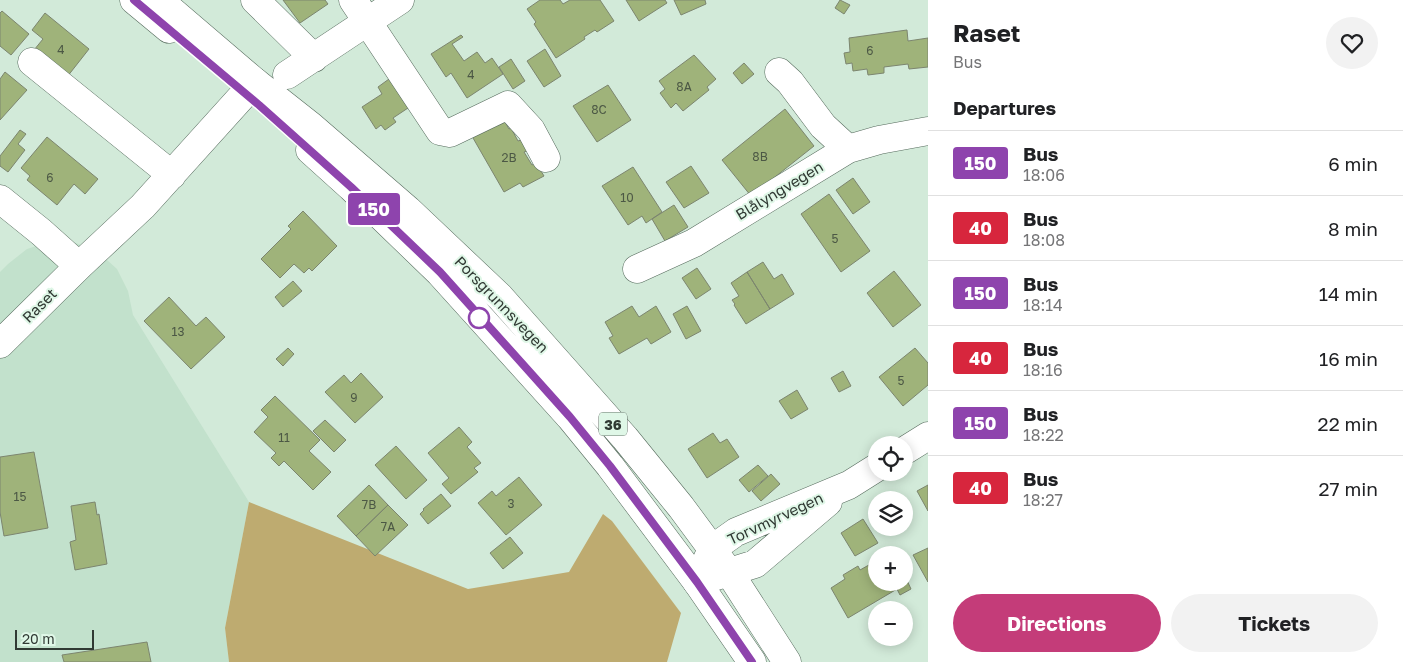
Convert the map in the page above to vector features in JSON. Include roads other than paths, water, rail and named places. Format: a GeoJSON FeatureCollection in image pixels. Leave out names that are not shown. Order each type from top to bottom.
{"type":"FeatureCollection","features":[{"type":"Feature","properties":{"kind":"main road","name":"Porsgrunnsvegen"},"geometry":{"type":"LineString","coordinates":[[134,0],[251,88],[312,127],[408,210],[500,297],[625,438],[681,507],[729,572],[787,662]]}},
{"type":"Feature","properties":{"kind":"main road","name":"Porsgrunnsvegen"},"geometry":{"type":"LineString","coordinates":[[158,0],[440,272],[570,417],[610,466],[697,582],[752,662]]}},
{"type":"Feature","properties":{"kind":"main road"},"geometry":{"type":"LineString","coordinates":[[255,0],[314,58]]}},
{"type":"Feature","properties":{"kind":"main road"},"geometry":{"type":"LineString","coordinates":[[287,74],[314,58],[360,10],[400,0]]}},
{"type":"Feature","properties":{"kind":"main road"},"geometry":{"type":"LineString","coordinates":[[360,10],[440,131],[450,133],[508,105],[531,130],[546,158]]}},
{"type":"Feature","properties":{"kind":"main road"},"geometry":{"type":"LineString","coordinates":[[32,62],[172,175]]}},
{"type":"Feature","properties":{"kind":"main road"},"geometry":{"type":"LineString","coordinates":[[779,72],[790,82],[823,126],[848,148]]}},
{"type":"Feature","properties":{"kind":"main road","name":"Raset"},"geometry":{"type":"LineString","coordinates":[[0,344],[143,206],[251,88]]}},
{"type":"Feature","properties":{"kind":"main road","name":"Blålyngvegen"},"geometry":{"type":"LineString","coordinates":[[637,269],[694,243],[848,148],[928,131]]}},
{"type":"Feature","properties":{"kind":"main road"},"geometry":{"type":"LineString","coordinates":[[0,199],[79,266]]}},
{"type":"Feature","properties":{"kind":"main road"},"geometry":{"type":"LineString","coordinates":[[913,445],[928,436]]}},
{"type":"Feature","properties":{"kind":"main road","name":"Torvmyrvegen"},"geometry":{"type":"LineString","coordinates":[[697,582],[755,564],[849,485],[868,473]]}},
{"type":"Feature","properties":{"kind":"main road","name":"Torvmyrvegen"},"geometry":{"type":"LineString","coordinates":[[697,582],[712,549],[736,532],[849,485]]}}]}
